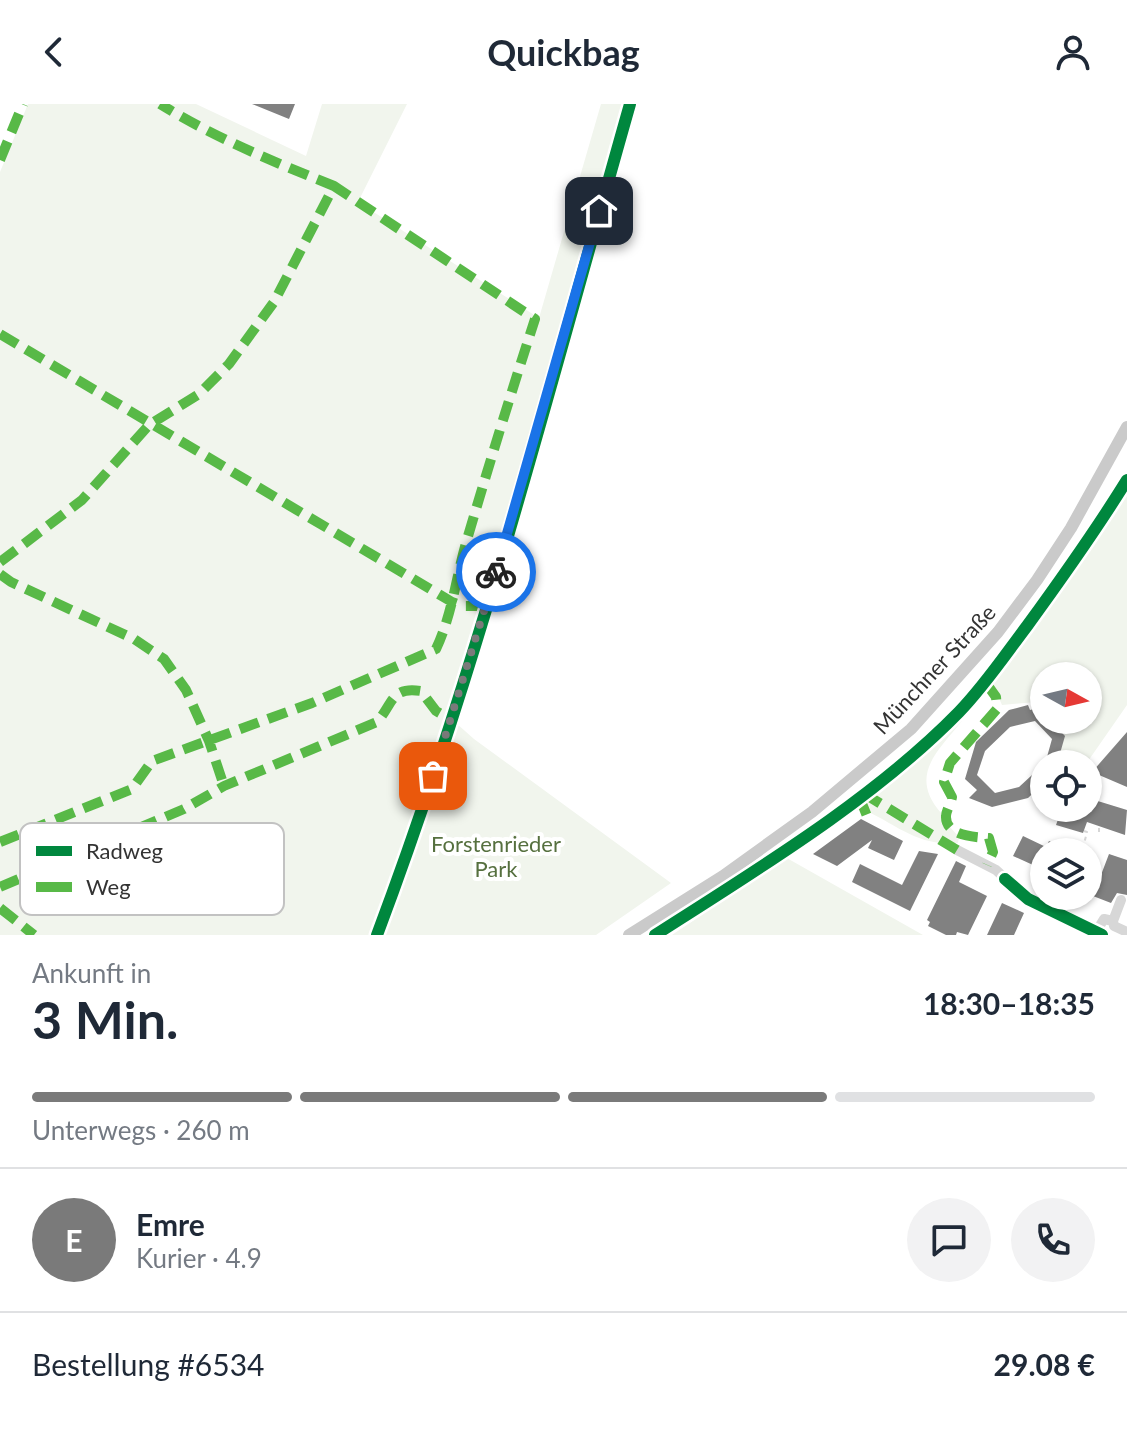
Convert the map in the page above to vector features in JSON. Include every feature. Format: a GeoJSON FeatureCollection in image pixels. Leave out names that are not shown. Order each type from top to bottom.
{"type":"FeatureCollection","features":[{"type":"Feature","properties":{"kind":"main road","name":"Münchner Straße"},"geometry":{"type":"LineString","coordinates":[[629,935],[723,876],[812,812],[911,729],[998,632],[1037,580],[1071,528],[1126,430]]}},
{"type":"Feature","properties":{"kind":"street"},"geometry":{"type":"LineString","coordinates":[[377,935],[415,832],[487,604],[630,104]]}},
{"type":"Feature","properties":{"kind":"street"},"geometry":{"type":"LineString","coordinates":[[957,850],[996,870],[1028,899],[1099,934],[1104,919],[1113,921]]}},
{"type":"Feature","properties":{"kind":"street"},"geometry":{"type":"LineString","coordinates":[[1121,900],[1113,921],[1114,926],[1127,932]]}},
{"type":"Feature","properties":{"kind":"path"},"geometry":{"type":"LineString","coordinates":[[1099,826],[1099,832]]}},
{"type":"Feature","properties":{"kind":"path"},"geometry":{"type":"LineString","coordinates":[[1084,831],[1087,832],[1086,838]]}},
{"type":"Feature","properties":{"kind":"green space"},"geometry":{"type":"Polygon","coordinates":[[[28,104],[196,104],[306,156],[322,104],[407,104],[358,202],[539,318],[601,104],[626,104],[447,722],[373,935],[0,935],[0,172],[28,104]]]}},
{"type":"Feature","properties":{"kind":"green space"},"geometry":{"type":"Polygon","coordinates":[[[1127,472],[1127,705],[1096,750],[1060,750],[1064,734],[1102,734],[1102,662],[1030,662],[1030,703],[1002,705],[991,680],[1097,530],[1127,472]]]}},
{"type":"Feature","properties":{"kind":"green space"},"geometry":{"type":"Polygon","coordinates":[[[959,716],[962,721],[936,753],[927,775],[931,799],[941,817],[959,837],[958,843],[918,838],[862,809],[850,813],[803,846],[801,842],[903,765],[959,716]]]}},
{"type":"Feature","properties":{"kind":"green space","name":"Forstenrieder Park"},"geometry":{"type":"Polygon","coordinates":[[[456,723],[671,883],[596,935],[381,935],[456,723]]]}},
{"type":"Feature","properties":{"kind":"green space"},"geometry":{"type":"Polygon","coordinates":[[[785,857],[923,935],[672,935],[785,857]]]}},
{"type":"Feature","properties":{"kind":"building"},"geometry":{"type":"Polygon","coordinates":[[[252,104],[295,104],[289,119],[252,104]]]}},
{"type":"Feature","properties":{"kind":"building"},"geometry":{"type":"Polygon","coordinates":[[[1028,705],[1030,722],[1010,727],[985,751],[977,775],[995,793],[1019,787],[1030,777],[1030,796],[992,807],[969,798],[977,790],[965,779],[976,742],[1009,710],[1028,705]]]}},
{"type":"Feature","properties":{"kind":"building"},"geometry":{"type":"Polygon","coordinates":[[[1127,732],[1127,787],[1102,776],[1102,761],[1127,732]]]}},
{"type":"Feature","properties":{"kind":"building"},"geometry":{"type":"Polygon","coordinates":[[[1047,734],[1065,736],[1061,750],[1049,750],[1052,739],[1047,734]]]}},
{"type":"Feature","properties":{"kind":"building"},"geometry":{"type":"Polygon","coordinates":[[[1102,802],[1127,810],[1125,835],[1087,822],[1102,822],[1102,802]]]}},
{"type":"Feature","properties":{"kind":"building"},"geometry":{"type":"Polygon","coordinates":[[[861,819],[903,841],[894,860],[868,848],[872,840],[837,866],[813,854],[861,819]]]}},
{"type":"Feature","properties":{"kind":"building"},"geometry":{"type":"Polygon","coordinates":[[[1057,822],[1087,822],[1083,833],[1056,825],[1057,822]]]}},
{"type":"Feature","properties":{"kind":"building"},"geometry":{"type":"Polygon","coordinates":[[[1023,836],[1030,839],[1030,864],[1013,856],[1023,836]]]}},
{"type":"Feature","properties":{"kind":"building"},"geometry":{"type":"Polygon","coordinates":[[[919,851],[938,854],[910,911],[852,882],[860,864],[902,885],[919,851]]]}},
{"type":"Feature","properties":{"kind":"building"},"geometry":{"type":"Polygon","coordinates":[[[1109,854],[1127,860],[1127,895],[1117,893],[1111,903],[1102,900],[1102,872],[1109,854]]]}},
{"type":"Feature","properties":{"kind":"building"},"geometry":{"type":"Polygon","coordinates":[[[956,861],[966,866],[959,882],[987,896],[968,935],[957,932],[956,935],[946,935],[928,926],[930,922],[927,920],[956,861]]]}},
{"type":"Feature","properties":{"kind":"building"},"geometry":{"type":"Polygon","coordinates":[[[1002,903],[1024,913],[1014,935],[987,935],[1002,903]]]}},
{"type":"Feature","properties":{"kind":"marked path"},"geometry":{"type":"LineString","coordinates":[[0,160],[23,104]]}},
{"type":"Feature","properties":{"kind":"marked path"},"geometry":{"type":"LineString","coordinates":[[0,562],[82,500],[149,425],[199,394],[229,364],[274,302],[334,186],[223,139],[160,104]]}},
{"type":"Feature","properties":{"kind":"marked path"},"geometry":{"type":"LineString","coordinates":[[47,823],[132,789],[152,761],[312,703],[436,649],[535,319],[334,186]]}},
{"type":"Feature","properties":{"kind":"marked path"},"geometry":{"type":"LineString","coordinates":[[0,334],[452,602],[464,606],[486,606]]}},
{"type":"Feature","properties":{"kind":"marked path"},"geometry":{"type":"LineString","coordinates":[[0,574],[134,639],[164,659],[186,690],[209,741],[224,786]]}},
{"type":"Feature","properties":{"kind":"marked path"},"geometry":{"type":"LineString","coordinates":[[986,683],[996,697],[997,709],[950,763],[944,782],[952,797],[946,814],[947,823],[956,832],[989,838],[993,852],[987,865]]}},
{"type":"Feature","properties":{"kind":"marked path"},"geometry":{"type":"LineString","coordinates":[[151,823],[184,809],[224,786],[377,722],[394,698],[404,691],[421,691],[436,711],[452,720]]}},
{"type":"Feature","properties":{"kind":"marked path"},"geometry":{"type":"LineString","coordinates":[[863,793],[957,850]]}},
{"type":"Feature","properties":{"kind":"marked path"},"geometry":{"type":"LineString","coordinates":[[859,796],[867,816]]}},
{"type":"Feature","properties":{"kind":"marked path"},"geometry":{"type":"LineString","coordinates":[[0,842],[20,834]]}},
{"type":"Feature","properties":{"kind":"marked path"},"geometry":{"type":"LineString","coordinates":[[0,887],[20,879]]}},
{"type":"Feature","properties":{"kind":"marked path"},"geometry":{"type":"LineString","coordinates":[[0,908],[34,935]]}},
{"type":"Feature","properties":{"kind":"cycle path"},"geometry":{"type":"LineString","coordinates":[[377,935],[414,833],[481,626],[630,104]]}},
{"type":"Feature","properties":{"kind":"cycle path"},"geometry":{"type":"LineString","coordinates":[[655,935],[814,831],[926,744],[986,681],[1091,536],[1127,480]]}},
{"type":"Feature","properties":{"kind":"cycle path"},"geometry":{"type":"LineString","coordinates":[[1005,879],[1028,899],[1102,935]]}},
{"type":"Feature","properties":{"kind":"way so far"},"geometry":{"type":"LineString","coordinates":[[433,776],[496,572]]}},
{"type":"Feature","properties":{"kind":"route"},"geometry":{"type":"LineString","coordinates":[[496,572],[599,211]]}}]}
